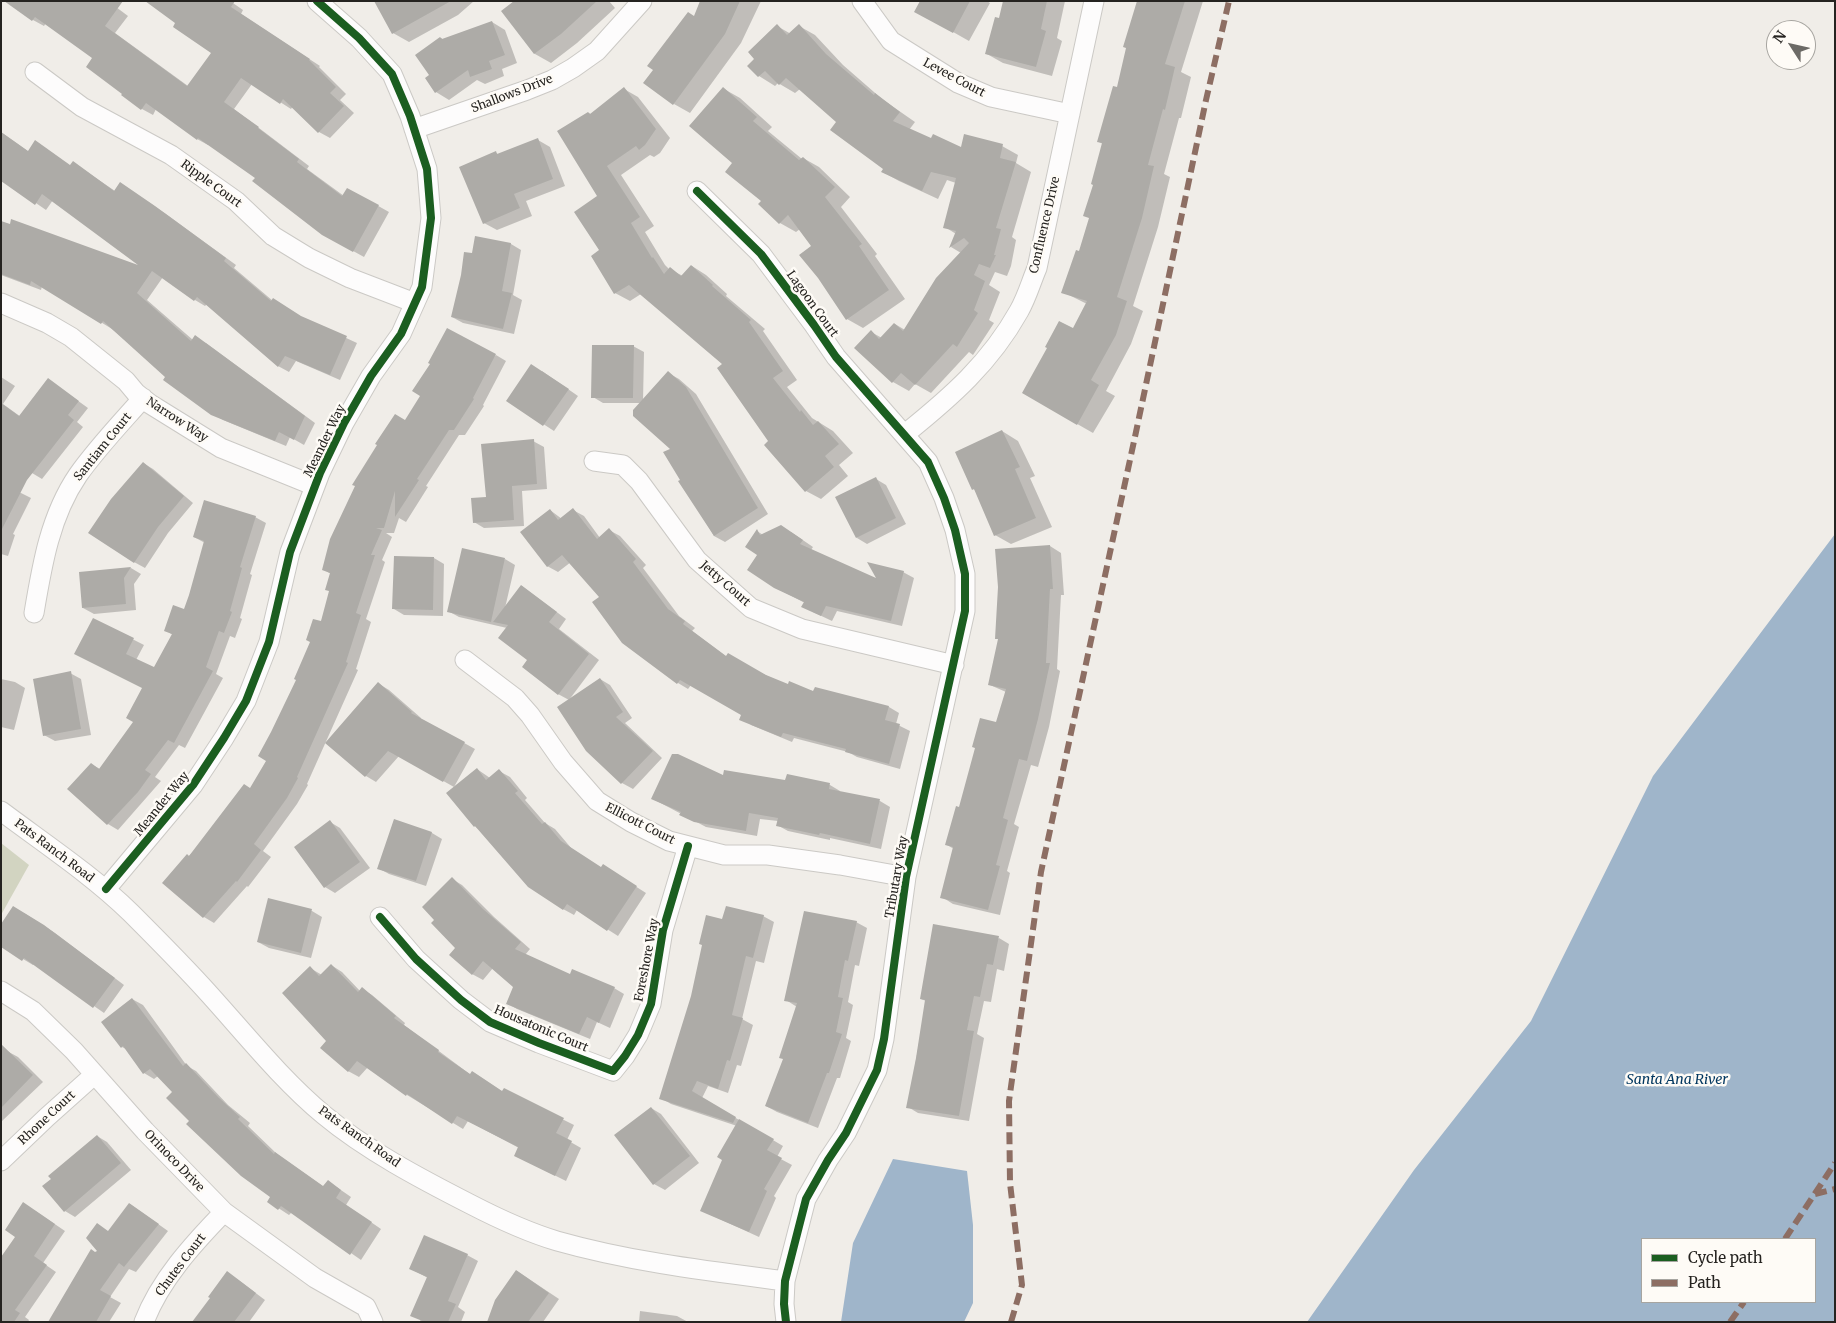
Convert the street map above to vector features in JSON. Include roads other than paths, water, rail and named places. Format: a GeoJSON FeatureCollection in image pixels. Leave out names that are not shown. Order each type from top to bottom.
{"type":"FeatureCollection","features":[{"type":"Feature","properties":{"kind":"street","name":"Meander Way"},"geometry":{"type":"LineString","coordinates":[[106,889],[193,784],[246,701],[269,642],[290,552],[315,486],[344,423],[371,376],[401,334],[422,287],[431,218],[427,169],[414,129],[392,74],[359,38],[317,1]]}},
{"type":"Feature","properties":{"kind":"street","name":"Shallows Drive"},"geometry":{"type":"LineString","coordinates":[[414,129],[552,80],[597,51],[642,1]]}},
{"type":"Feature","properties":{"kind":"street","name":"Levee Court"},"geometry":{"type":"LineString","coordinates":[[862,1],[891,41],[958,83],[991,97],[1070,114]]}},
{"type":"Feature","properties":{"kind":"street","name":"Confluence Drive"},"geometry":{"type":"LineString","coordinates":[[905,434],[964,384],[1003,337],[1020,308],[1037,268],[1094,1]]}},
{"type":"Feature","properties":{"kind":"street","name":"Ripple Court"},"geometry":{"type":"LineString","coordinates":[[35,72],[82,107],[171,155],[236,201],[272,236],[309,258],[350,278],[415,303]]}},
{"type":"Feature","properties":{"kind":"street","name":"Lagoon Court"},"geometry":{"type":"LineString","coordinates":[[697,191],[761,254],[836,357],[905,434]]}},
{"type":"Feature","properties":{"kind":"street","name":"Narrow Way"},"geometry":{"type":"LineString","coordinates":[[1,303],[47,323],[71,337],[126,380],[143,398],[220,448],[315,486]]}},
{"type":"Feature","properties":{"kind":"street","name":"Santiam Court"},"geometry":{"type":"LineString","coordinates":[[34,613],[43,559],[62,504],[78,476],[143,398]]}},
{"type":"Feature","properties":{"kind":"street","name":"Tributary Way"},"geometry":{"type":"LineString","coordinates":[[786,1322],[784,1304],[785,1280],[806,1199],[846,1132],[877,1070],[884,1039],[906,877],[965,611],[965,574],[955,530],[944,498],[928,462],[905,434]]}},
{"type":"Feature","properties":{"kind":"street","name":"Jetty Court"},"geometry":{"type":"LineString","coordinates":[[594,461],[623,465],[639,481],[697,560],[751,608],[802,629],[954,665]]}},
{"type":"Feature","properties":{"kind":"street","name":"Ellicott Court"},"geometry":{"type":"LineString","coordinates":[[465,660],[515,698],[530,715],[563,762],[597,801],[631,822],[669,841],[724,855],[768,855],[906,877]]}},
{"type":"Feature","properties":{"kind":"street","name":"Pats Ranch Road"},"geometry":{"type":"LineString","coordinates":[[1,811],[106,889],[208,993],[270,1062],[324,1115],[380,1154],[430,1183],[499,1218],[555,1240],[626,1258],[693,1269],[785,1280]]}},
{"type":"Feature","properties":{"kind":"street","name":"Foreshore Way"},"geometry":{"type":"LineString","coordinates":[[612,1071],[625,1056],[638,1035],[651,1004],[663,930],[688,846]]}},
{"type":"Feature","properties":{"kind":"street","name":"Housatonic Court"},"geometry":{"type":"LineString","coordinates":[[380,917],[416,959],[461,1000],[490,1022],[612,1071]]}},
{"type":"Feature","properties":{"kind":"street","name":"Orinoco Drive"},"geometry":{"type":"LineString","coordinates":[[1,991],[33,1011],[74,1051],[94,1075],[224,1212],[315,1278],[369,1314]]}},
{"type":"Feature","properties":{"kind":"street","name":"Rhone Court"},"geometry":{"type":"LineString","coordinates":[[1,1161],[47,1116],[94,1075]]}},
{"type":"Feature","properties":{"kind":"street","name":"Chutes Court"},"geometry":{"type":"LineString","coordinates":[[144,1322],[159,1289],[224,1212]]}},
{"type":"Feature","properties":{"kind":"water","name":"Santa Ana River"},"geometry":{"type":"Polygon","coordinates":[[[1835,534],[1835,1322],[1307,1322],[1414,1170],[1531,1021],[1653,776],[1835,534]]]}},
{"type":"Feature","properties":{"kind":"water"},"geometry":{"type":"Polygon","coordinates":[[[893,1159],[967,1171],[973,1225],[973,1303],[964,1322],[841,1322],[853,1243],[893,1159]]]}}]}
